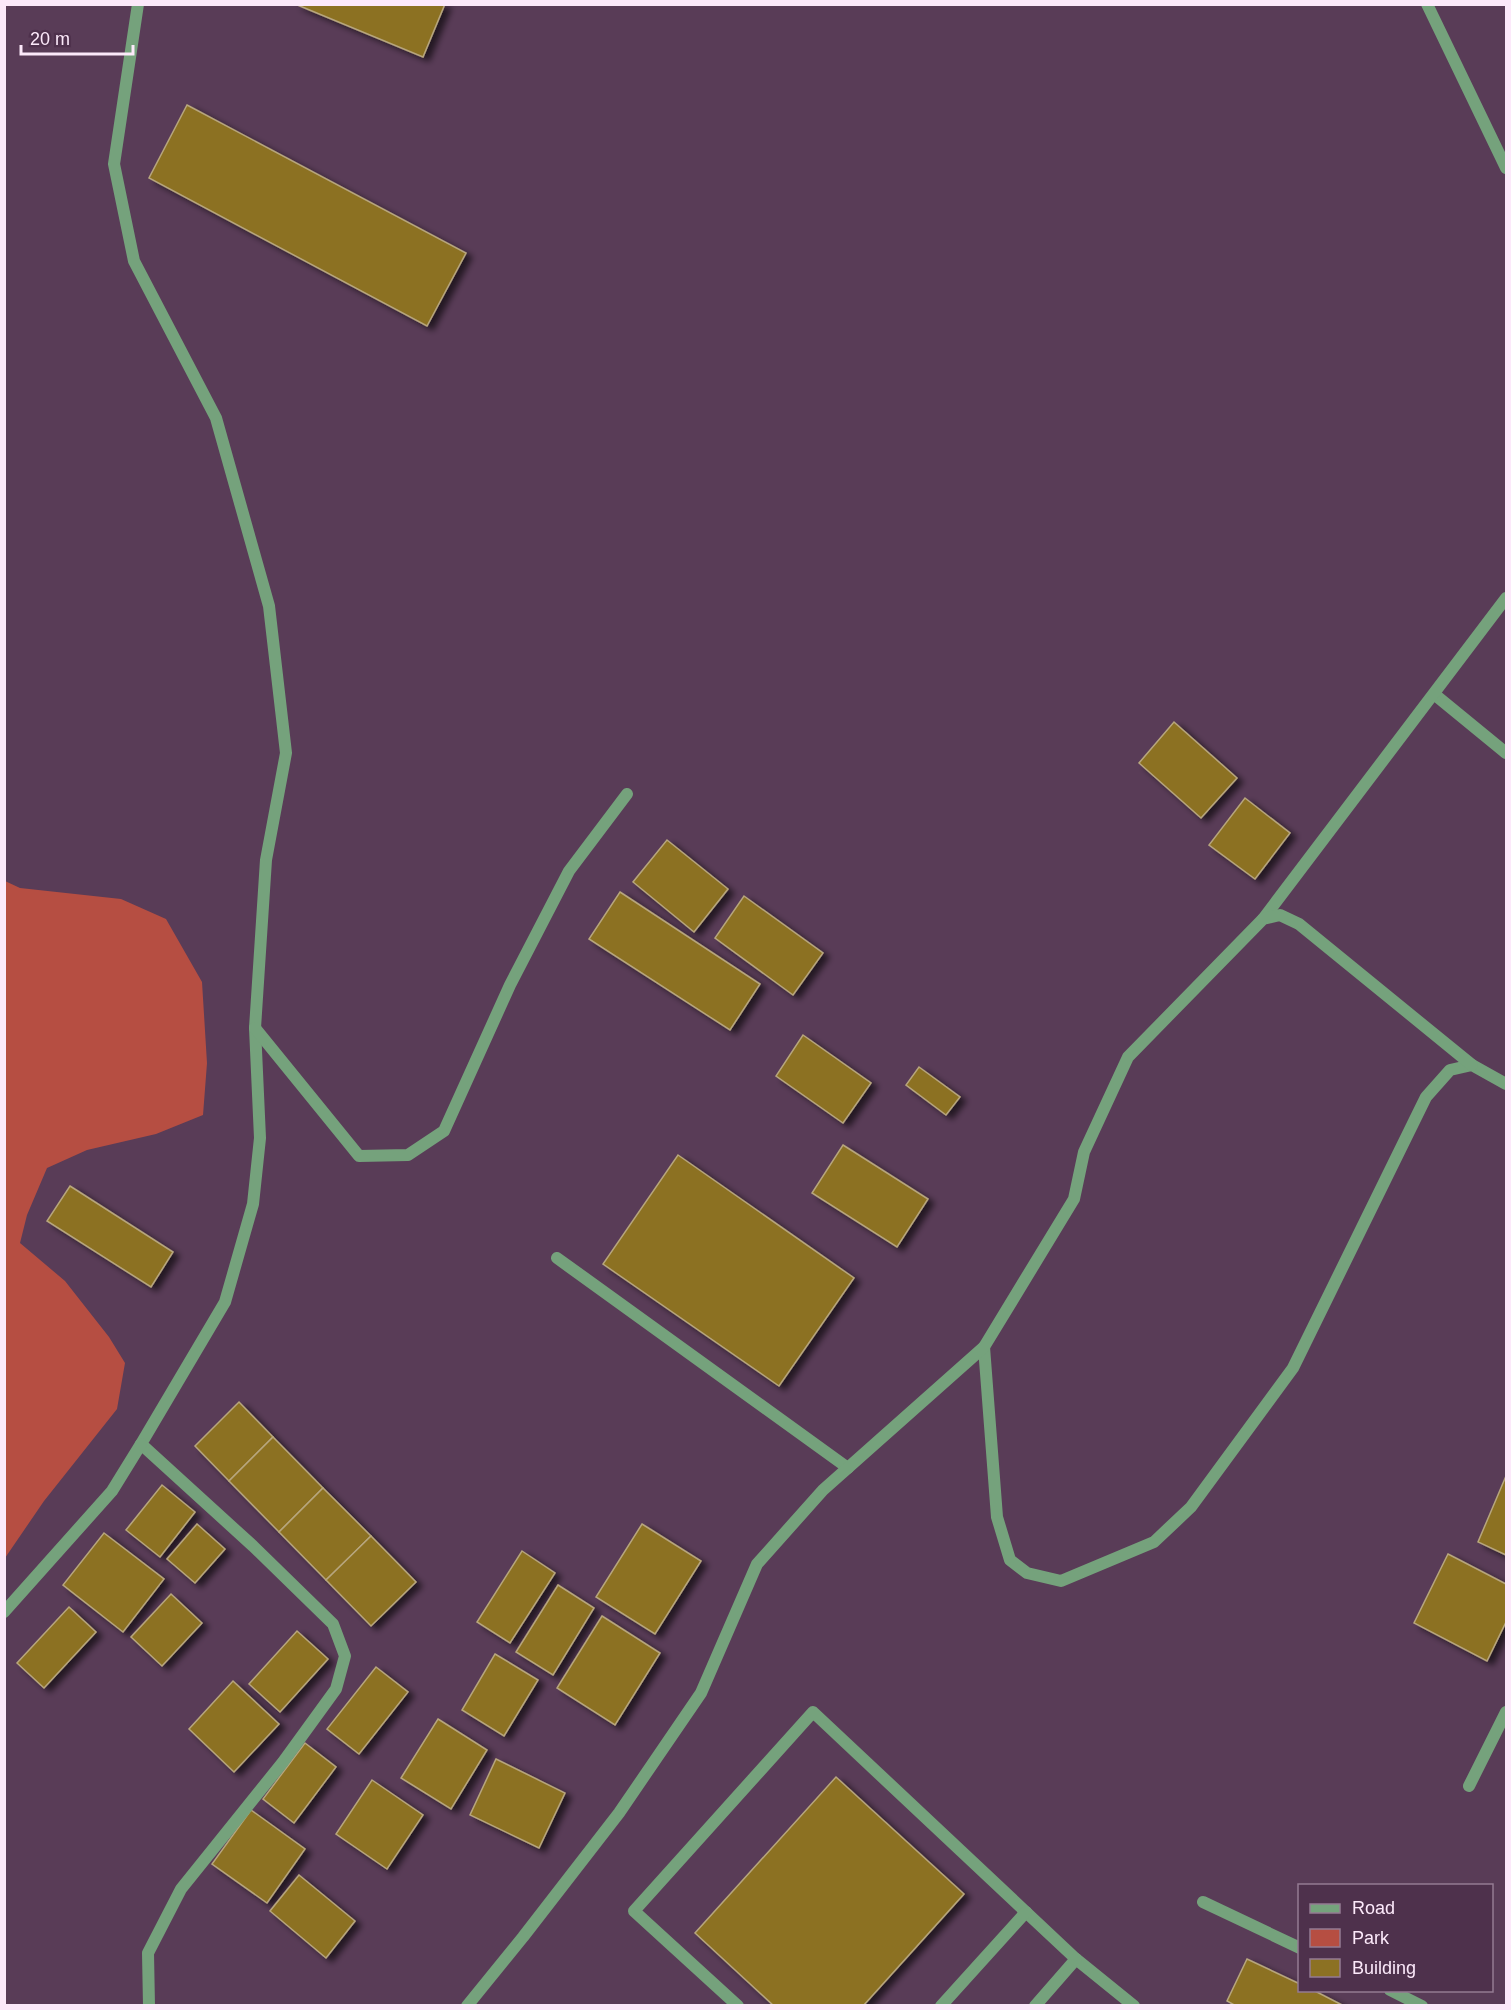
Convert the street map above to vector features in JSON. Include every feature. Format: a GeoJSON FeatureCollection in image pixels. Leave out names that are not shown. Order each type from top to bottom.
{"type":"FeatureCollection","features":[{"type":"Feature","properties":{"kind":"street"},"geometry":{"type":"LineString","coordinates":[[4,1612],[112,1491],[225,1302],[253,1204],[260,1138],[255,1028],[266,860],[286,753],[269,606],[216,418],[134,261],[114,165],[138,4]]}},
{"type":"Feature","properties":{"kind":"street"},"geometry":{"type":"LineString","coordinates":[[1427,4],[1506,168]]}},
{"type":"Feature","properties":{"kind":"street"},"geometry":{"type":"LineString","coordinates":[[467,2006],[619,1813],[700,1693],[757,1564],[823,1490],[984,1347],[1074,1198],[1084,1152],[1128,1057],[1263,919],[1506,598]]}},
{"type":"Feature","properties":{"kind":"street"},"geometry":{"type":"LineString","coordinates":[[1434,694],[1506,753]]}},
{"type":"Feature","properties":{"kind":"street"},"geometry":{"type":"LineString","coordinates":[[255,1028],[359,1156],[408,1155],[444,1131],[510,985],[569,871],[627,794]]}},
{"type":"Feature","properties":{"kind":"street"},"geometry":{"type":"LineString","coordinates":[[1263,919],[1280,915],[1299,924],[1472,1065],[1506,1084]]}},
{"type":"Feature","properties":{"kind":"street"},"geometry":{"type":"LineString","coordinates":[[984,1347],[997,1517],[1010,1560],[1027,1573],[1061,1581],[1154,1542],[1191,1507],[1293,1368],[1426,1097],[1450,1070],[1472,1065]]}},
{"type":"Feature","properties":{"kind":"street"},"geometry":{"type":"LineString","coordinates":[[557,1258],[848,1468]]}},
{"type":"Feature","properties":{"kind":"street"},"geometry":{"type":"LineString","coordinates":[[141,1444],[253,1546],[333,1624],[345,1656],[336,1689],[282,1762],[181,1889],[148,1953],[149,2006]]}},
{"type":"Feature","properties":{"kind":"street"},"geometry":{"type":"LineString","coordinates":[[738,2006],[634,1911],[813,1712],[1076,1959],[1134,2006]]}},
{"type":"Feature","properties":{"kind":"street"},"geometry":{"type":"LineString","coordinates":[[1469,1786],[1506,1712]]}},
{"type":"Feature","properties":{"kind":"street"},"geometry":{"type":"LineString","coordinates":[[1203,1902],[1298,1948]]}},
{"type":"Feature","properties":{"kind":"street"},"geometry":{"type":"LineString","coordinates":[[941,2006],[1026,1912]]}},
{"type":"Feature","properties":{"kind":"street"},"geometry":{"type":"LineString","coordinates":[[1035,2006],[1076,1959]]}},
{"type":"Feature","properties":{"kind":"street"},"geometry":{"type":"LineString","coordinates":[[1394,1992],[1422,2006]]}},
{"type":"Feature","properties":{"kind":"green space"},"geometry":{"type":"Polygon","coordinates":[[[5,881],[20,888],[121,899],[166,919],[202,982],[207,1063],[203,1115],[156,1134],[87,1150],[47,1168],[27,1215],[20,1243],[65,1281],[109,1337],[125,1363],[117,1409],[44,1501],[5,1558],[5,881]]]}},
{"type":"Feature","properties":{"kind":"building"},"geometry":{"type":"Polygon","coordinates":[[[295,4],[445,4],[423,57],[295,4]]]}},
{"type":"Feature","properties":{"kind":"building"},"geometry":{"type":"Polygon","coordinates":[[[187,105],[466,253],[427,326],[149,178],[187,105]]]}},
{"type":"Feature","properties":{"kind":"building"},"geometry":{"type":"Polygon","coordinates":[[[1174,722],[1237,778],[1201,818],[1139,763],[1174,722]]]}},
{"type":"Feature","properties":{"kind":"building"},"geometry":{"type":"Polygon","coordinates":[[[1245,798],[1290,833],[1255,879],[1209,845],[1245,798]]]}},
{"type":"Feature","properties":{"kind":"building"},"geometry":{"type":"Polygon","coordinates":[[[667,840],[728,889],[694,932],[633,882],[667,840]]]}},
{"type":"Feature","properties":{"kind":"building"},"geometry":{"type":"Polygon","coordinates":[[[620,892],[760,984],[730,1030],[589,939],[620,892]]]}},
{"type":"Feature","properties":{"kind":"building"},"geometry":{"type":"Polygon","coordinates":[[[744,896],[823,953],[793,995],[715,938],[744,896]]]}},
{"type":"Feature","properties":{"kind":"building"},"geometry":{"type":"Polygon","coordinates":[[[803,1035],[871,1083],[843,1123],[776,1076],[803,1035]]]}},
{"type":"Feature","properties":{"kind":"building"},"geometry":{"type":"Polygon","coordinates":[[[919,1067],[960,1097],[946,1115],[906,1085],[919,1067]]]}},
{"type":"Feature","properties":{"kind":"building"},"geometry":{"type":"Polygon","coordinates":[[[843,1145],[928,1199],[897,1247],[812,1193],[843,1145]]]}},
{"type":"Feature","properties":{"kind":"building"},"geometry":{"type":"Polygon","coordinates":[[[678,1155],[854,1278],[779,1386],[603,1264],[678,1155]]]}},
{"type":"Feature","properties":{"kind":"building"},"geometry":{"type":"Polygon","coordinates":[[[70,1186],[173,1252],[151,1287],[47,1221],[70,1186]]]}},
{"type":"Feature","properties":{"kind":"building"},"geometry":{"type":"Polygon","coordinates":[[[239,1402],[273,1437],[229,1481],[195,1446],[239,1402]]]}},
{"type":"Feature","properties":{"kind":"building"},"geometry":{"type":"Polygon","coordinates":[[[273,1437],[323,1488],[279,1532],[229,1481],[273,1437]]]}},
{"type":"Feature","properties":{"kind":"building"},"geometry":{"type":"Polygon","coordinates":[[[1506,1476],[1506,1555],[1478,1542],[1506,1476]]]}},
{"type":"Feature","properties":{"kind":"building"},"geometry":{"type":"Polygon","coordinates":[[[162,1485],[195,1512],[160,1557],[126,1530],[162,1485]]]}},
{"type":"Feature","properties":{"kind":"building"},"geometry":{"type":"Polygon","coordinates":[[[323,1488],[371,1536],[326,1580],[279,1532],[323,1488]]]}},
{"type":"Feature","properties":{"kind":"building"},"geometry":{"type":"Polygon","coordinates":[[[197,1524],[225,1549],[195,1583],[167,1559],[197,1524]]]}},
{"type":"Feature","properties":{"kind":"building"},"geometry":{"type":"Polygon","coordinates":[[[642,1524],[701,1561],[655,1634],[596,1597],[642,1524]]]}},
{"type":"Feature","properties":{"kind":"building"},"geometry":{"type":"Polygon","coordinates":[[[104,1533],[164,1579],[123,1632],[63,1585],[104,1533]]]}},
{"type":"Feature","properties":{"kind":"building"},"geometry":{"type":"Polygon","coordinates":[[[371,1536],[416,1582],[371,1626],[326,1580],[371,1536]]]}},
{"type":"Feature","properties":{"kind":"building"},"geometry":{"type":"Polygon","coordinates":[[[522,1551],[555,1573],[510,1643],[477,1622],[522,1551]]]}},
{"type":"Feature","properties":{"kind":"building"},"geometry":{"type":"Polygon","coordinates":[[[1448,1554],[1506,1584],[1506,1622],[1487,1661],[1414,1623],[1448,1554]]]}},
{"type":"Feature","properties":{"kind":"building"},"geometry":{"type":"Polygon","coordinates":[[[558,1585],[594,1608],[553,1675],[516,1652],[558,1585]]]}},
{"type":"Feature","properties":{"kind":"building"},"geometry":{"type":"Polygon","coordinates":[[[171,1594],[202,1623],[162,1666],[131,1637],[171,1594]]]}},
{"type":"Feature","properties":{"kind":"building"},"geometry":{"type":"Polygon","coordinates":[[[69,1607],[96,1632],[44,1688],[17,1663],[69,1607]]]}},
{"type":"Feature","properties":{"kind":"building"},"geometry":{"type":"Polygon","coordinates":[[[602,1616],[660,1653],[615,1725],[557,1688],[602,1616]]]}},
{"type":"Feature","properties":{"kind":"building"},"geometry":{"type":"Polygon","coordinates":[[[297,1631],[328,1659],[280,1712],[249,1684],[297,1631]]]}},
{"type":"Feature","properties":{"kind":"building"},"geometry":{"type":"Polygon","coordinates":[[[495,1654],[538,1680],[504,1736],[462,1710],[495,1654]]]}},
{"type":"Feature","properties":{"kind":"building"},"geometry":{"type":"Polygon","coordinates":[[[376,1667],[408,1692],[359,1754],[327,1729],[376,1667]]]}},
{"type":"Feature","properties":{"kind":"building"},"geometry":{"type":"Polygon","coordinates":[[[233,1681],[279,1724],[234,1772],[189,1729],[233,1681]]]}},
{"type":"Feature","properties":{"kind":"building"},"geometry":{"type":"Polygon","coordinates":[[[438,1719],[487,1750],[451,1809],[401,1778],[438,1719]]]}},
{"type":"Feature","properties":{"kind":"building"},"geometry":{"type":"Polygon","coordinates":[[[305,1743],[336,1767],[294,1823],[263,1799],[305,1743]]]}},
{"type":"Feature","properties":{"kind":"building"},"geometry":{"type":"Polygon","coordinates":[[[496,1759],[565,1793],[539,1848],[470,1815],[496,1759]]]}},
{"type":"Feature","properties":{"kind":"building"},"geometry":{"type":"Polygon","coordinates":[[[836,1777],[964,1894],[863,2006],[774,2006],[695,1933],[836,1777]]]}},
{"type":"Feature","properties":{"kind":"building"},"geometry":{"type":"Polygon","coordinates":[[[372,1780],[423,1815],[387,1869],[336,1834],[372,1780]]]}},
{"type":"Feature","properties":{"kind":"building"},"geometry":{"type":"Polygon","coordinates":[[[251,1810],[305,1849],[267,1903],[212,1864],[251,1810]]]}},
{"type":"Feature","properties":{"kind":"building"},"geometry":{"type":"Polygon","coordinates":[[[299,1875],[355,1921],[326,1958],[270,1911],[299,1875]]]}},
{"type":"Feature","properties":{"kind":"building"},"geometry":{"type":"Polygon","coordinates":[[[1247,1959],[1298,1983],[1298,1992],[1317,1992],[1344,2006],[1236,2006],[1227,2001],[1247,1959]]]}}]}
